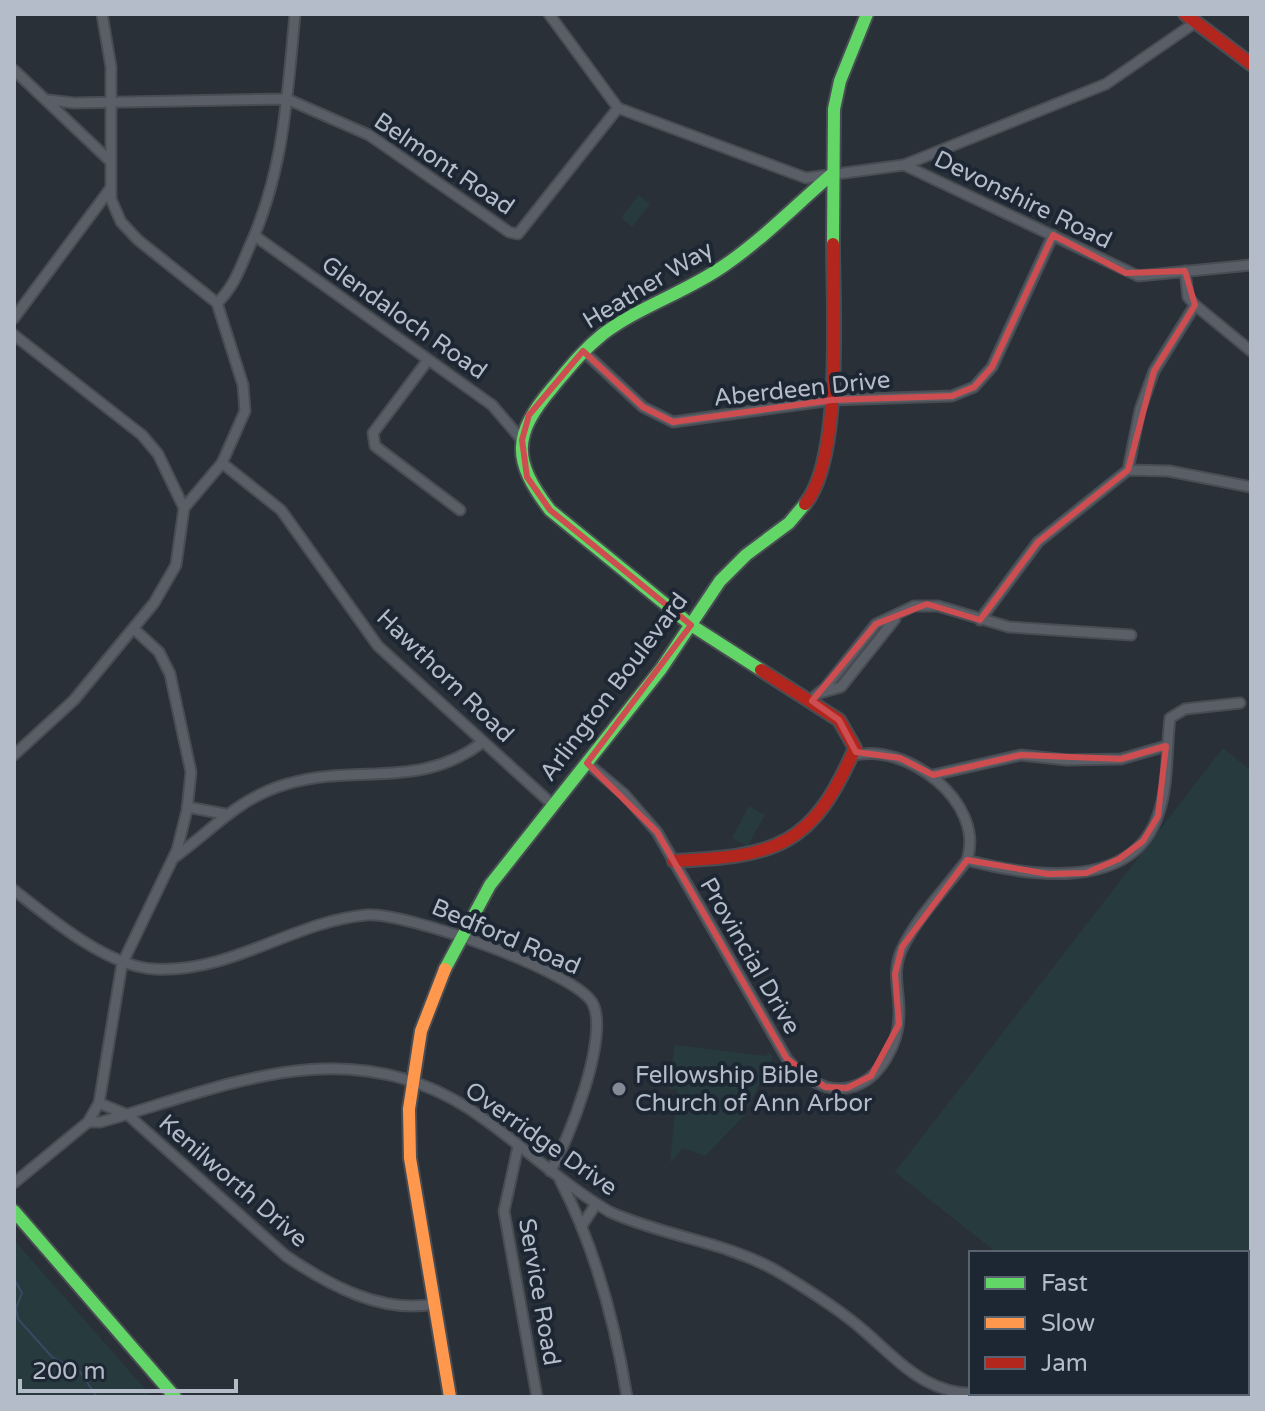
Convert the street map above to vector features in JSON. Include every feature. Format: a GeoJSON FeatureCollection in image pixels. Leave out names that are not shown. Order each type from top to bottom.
{"type":"FeatureCollection","features":[{"type":"Feature","properties":{"kind":"street"},"geometry":{"type":"LineString","coordinates":[[14,755],[74,700],[134,629],[176,565],[184,508],[222,463],[245,411],[243,385],[217,303],[138,240],[121,222],[110,189],[112,103],[108,38],[102,14]]}},
{"type":"Feature","properties":{"kind":"street"},"geometry":{"type":"LineString","coordinates":[[217,303],[228,293],[255,236],[280,159],[295,14]]}},
{"type":"Feature","properties":{"kind":"street"},"geometry":{"type":"LineString","coordinates":[[549,14],[618,108]]}},
{"type":"Feature","properties":{"kind":"street","name":"Arlington Boulevard"},"geometry":{"type":"LineString","coordinates":[[450,1397],[410,1158],[412,1080],[431,1000],[490,885],[587,763],[732,567],[789,523],[810,498],[826,452],[832,400],[832,174],[836,95],[867,14]]}},
{"type":"Feature","properties":{"kind":"street"},"geometry":{"type":"LineString","coordinates":[[904,165],[1106,84],[1191,18],[1251,64]]}},
{"type":"Feature","properties":{"kind":"street"},"geometry":{"type":"LineString","coordinates":[[14,70],[109,160]]}},
{"type":"Feature","properties":{"kind":"street","name":"Belmont Road"},"geometry":{"type":"LineString","coordinates":[[48,100],[112,103],[287,99],[369,135],[509,232],[518,234],[618,108]]}},
{"type":"Feature","properties":{"kind":"street","name":"Devonshire Road"},"geometry":{"type":"LineString","coordinates":[[618,108],[806,178],[904,165],[1126,273],[1138,276],[1251,265]]}},
{"type":"Feature","properties":{"kind":"street","name":"Heather Way"},"geometry":{"type":"LineString","coordinates":[[522,440],[529,415],[583,351],[606,332],[725,265],[832,174]]}},
{"type":"Feature","properties":{"kind":"street"},"geometry":{"type":"LineString","coordinates":[[14,318],[110,189]]}},
{"type":"Feature","properties":{"kind":"street","name":"Aberdeen Drive"},"geometry":{"type":"LineString","coordinates":[[583,351],[643,407],[673,422],[832,400],[952,396],[974,387],[1002,350],[1053,235]]}},
{"type":"Feature","properties":{"kind":"street","name":"Glendaloch Road"},"geometry":{"type":"LineString","coordinates":[[255,236],[492,405],[522,440]]}},
{"type":"Feature","properties":{"kind":"street"},"geometry":{"type":"LineString","coordinates":[[1185,271],[1188,297],[1251,351]]}},
{"type":"Feature","properties":{"kind":"street"},"geometry":{"type":"LineString","coordinates":[[980,620],[1038,542],[1128,470],[1140,410],[1154,371],[1195,305]]}},
{"type":"Feature","properties":{"kind":"street"},"geometry":{"type":"LineString","coordinates":[[14,335],[142,435],[158,454],[184,508]]}},
{"type":"Feature","properties":{"kind":"street"},"geometry":{"type":"LineString","coordinates":[[428,360],[378,425],[373,439],[375,446],[460,510]]}},
{"type":"Feature","properties":{"kind":"street"},"geometry":{"type":"LineString","coordinates":[[522,440],[527,477],[550,510],[691,625],[789,691],[815,696],[844,727],[855,748],[831,799],[798,838],[770,851],[734,859],[674,861]]}},
{"type":"Feature","properties":{"kind":"street","name":"Hawthorn Road"},"geometry":{"type":"LineString","coordinates":[[222,463],[281,510],[378,646],[553,805]]}},
{"type":"Feature","properties":{"kind":"street"},"geometry":{"type":"LineString","coordinates":[[1128,470],[1169,471],[1251,487]]}},
{"type":"Feature","properties":{"kind":"street"},"geometry":{"type":"LineString","coordinates":[[815,696],[876,624],[927,604],[1009,627],[1131,635]]}},
{"type":"Feature","properties":{"kind":"street"},"geometry":{"type":"LineString","coordinates":[[14,1183],[88,1122],[99,1103],[122,964],[172,859],[187,807],[191,772],[170,674],[159,652],[134,629]]}},
{"type":"Feature","properties":{"kind":"street"},"geometry":{"type":"LineString","coordinates":[[851,756],[864,753],[900,758],[933,775],[969,829],[972,846],[967,860],[1048,874],[1086,873],[1119,859],[1143,841],[1158,816],[1165,788],[1170,718],[1177,712],[1240,703]]}},
{"type":"Feature","properties":{"kind":"street"},"geometry":{"type":"LineString","coordinates":[[172,859],[225,814],[252,797],[293,782],[436,769],[462,758],[483,742]]}},
{"type":"Feature","properties":{"kind":"street"},"geometry":{"type":"LineString","coordinates":[[933,775],[1021,755],[1067,760],[1121,759],[1166,746]]}},
{"type":"Feature","properties":{"kind":"street","name":"Provincial Drive"},"geometry":{"type":"LineString","coordinates":[[587,763],[642,812],[674,861],[787,1059],[808,1078],[825,1087],[847,1088],[863,1082],[886,1059],[899,1024],[895,974],[902,947],[967,860]]}},
{"type":"Feature","properties":{"kind":"street"},"geometry":{"type":"LineString","coordinates":[[187,807],[225,814]]}},
{"type":"Feature","properties":{"kind":"street","name":"Bedford Road"},"geometry":{"type":"LineString","coordinates":[[16,897],[122,964],[154,969],[214,964],[336,920],[368,914],[424,922],[565,980],[586,994],[594,1006],[597,1020],[571,1135],[550,1171]]}},
{"type":"Feature","properties":{"kind":"street","name":"Overridge Drive"},"geometry":{"type":"LineString","coordinates":[[88,1122],[128,1115],[293,1069],[330,1066],[376,1069],[412,1080],[470,1110],[596,1204],[634,1223],[738,1253],[771,1268],[837,1310],[924,1382],[957,1393],[969,1393]]}},
{"type":"Feature","properties":{"kind":"street","name":"Kenilworth Drive"},"geometry":{"type":"LineString","coordinates":[[99,1103],[128,1115],[286,1256],[307,1270],[343,1289],[392,1306],[434,1304]]}},
{"type":"Feature","properties":{"kind":"street","name":"Service Road"},"geometry":{"type":"LineString","coordinates":[[518,1147],[504,1211],[537,1397]]}},
{"type":"Feature","properties":{"kind":"street"},"geometry":{"type":"LineString","coordinates":[[560,1179],[583,1224],[620,1352],[627,1397]]}},
{"type":"Feature","properties":{"kind":"street"},"geometry":{"type":"LineString","coordinates":[[583,1224],[596,1204]]}},
{"type":"Feature","properties":{"kind":"street"},"geometry":{"type":"LineString","coordinates":[[14,1211],[175,1397]]}},
{"type":"Feature","properties":{"kind":"highlighted area"},"geometry":{"type":"Polygon","coordinates":[[[1053,235],[1126,273],[1185,271],[1195,305],[1154,371],[1128,470],[1038,542],[980,620],[927,604],[876,624],[812,701],[839,720],[856,752],[900,758],[933,775],[1021,755],[1121,759],[1166,746],[1158,816],[1143,841],[1119,859],[1086,873],[1048,874],[967,860],[902,947],[895,974],[899,1024],[871,1076],[847,1088],[825,1087],[787,1059],[657,832],[587,763],[691,625],[550,510],[527,477],[522,440],[529,415],[583,351],[643,407],[673,422],[832,400],[952,396],[974,387],[992,367],[1053,235]]]}},
{"type":"Feature","properties":{"kind":"green space"},"geometry":{"type":"Polygon","coordinates":[[[639,195],[650,204],[632,227],[621,218],[639,195]]]}},
{"type":"Feature","properties":{"kind":"green space"},"geometry":{"type":"Polygon","coordinates":[[[1223,748],[1251,771],[1251,1397],[1190,1395],[1249,1395],[1249,1251],[994,1251],[895,1172],[1223,748]]]}},
{"type":"Feature","properties":{"kind":"green space"},"geometry":{"type":"Polygon","coordinates":[[[749,806],[765,815],[747,847],[732,838],[749,806]]]}},
{"type":"Feature","properties":{"kind":"green space"},"geometry":{"type":"Polygon","coordinates":[[[675,1045],[766,1056],[769,1052],[773,1057],[743,1117],[705,1156],[683,1148],[670,1163],[677,1090],[668,1089],[675,1045]]]}},
{"type":"Feature","properties":{"kind":"green space"},"geometry":{"type":"Polygon","coordinates":[[[14,1240],[152,1397],[14,1397],[14,1240]]]}},
{"type":"Feature","properties":{"kind":"waterway"},"geometry":{"type":"LineString","coordinates":[[14,1279],[22,1293],[16,1308],[18,1319],[53,1358],[78,1369],[97,1397]]}},
{"type":"Feature","properties":{"kind":"traffic: fast"},"geometry":{"type":"LineString","coordinates":[[833,244],[834,109],[840,81],[867,14]]}},
{"type":"Feature","properties":{"kind":"traffic: fast"},"geometry":{"type":"LineString","coordinates":[[761,670],[691,625],[550,510],[523,462],[524,434],[540,404],[596,340],[632,315],[725,265],[832,174]]}},
{"type":"Feature","properties":{"kind":"traffic: fast"},"geometry":{"type":"LineString","coordinates":[[445,969],[490,885],[661,669],[720,581],[746,555],[789,523],[805,504]]}},
{"type":"Feature","properties":{"kind":"traffic: fast"},"geometry":{"type":"LineString","coordinates":[[14,1211],[175,1397]]}},
{"type":"Feature","properties":{"kind":"traffic: slow"},"geometry":{"type":"LineString","coordinates":[[445,969],[421,1031],[409,1109],[410,1158],[450,1397]]}},
{"type":"Feature","properties":{"kind":"traffic: jam"},"geometry":{"type":"LineString","coordinates":[[1185,14],[1251,64]]}},
{"type":"Feature","properties":{"kind":"traffic: jam"},"geometry":{"type":"LineString","coordinates":[[805,504],[817,482],[831,418],[833,244]]}},
{"type":"Feature","properties":{"kind":"traffic: jam"},"geometry":{"type":"LineString","coordinates":[[674,861],[740,855],[787,840],[806,826],[823,807],[855,748],[839,720],[761,670]]}},
{"type":"Feature","properties":{"kind":"place","name":"Fellowship Bible Church of Ann Arbor"},"geometry":{"type":"Point","coordinates":[619,1089]}}]}
